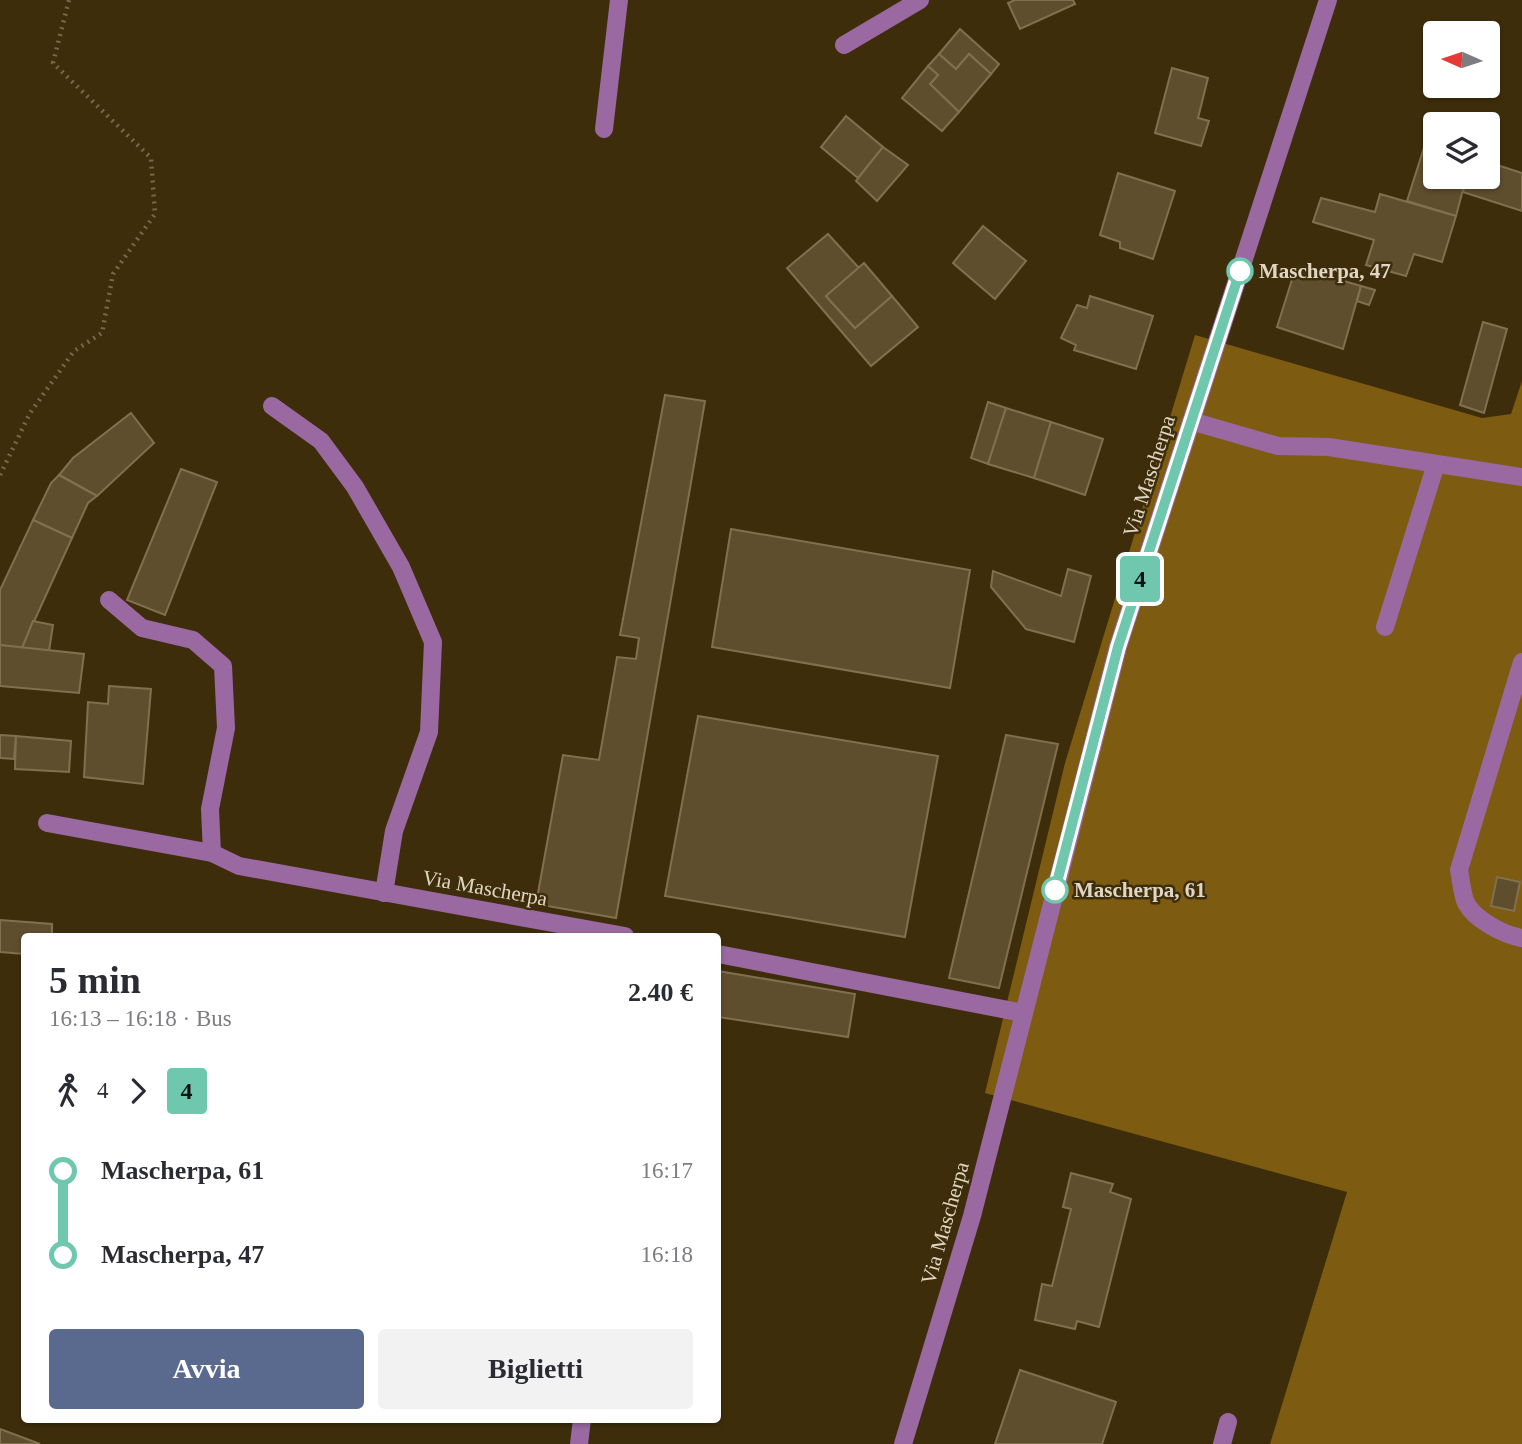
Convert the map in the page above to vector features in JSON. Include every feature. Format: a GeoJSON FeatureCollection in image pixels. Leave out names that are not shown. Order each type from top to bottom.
{"type":"FeatureCollection","features":[{"type":"Feature","properties":{"kind":"street"},"geometry":{"type":"LineString","coordinates":[[604,129],[619,0]]}},
{"type":"Feature","properties":{"kind":"street"},"geometry":{"type":"LineString","coordinates":[[844,45],[920,0]]}},
{"type":"Feature","properties":{"kind":"street","name":"Via Mascherpa"},"geometry":{"type":"LineString","coordinates":[[903,1444],[972,1216],[1118,647],[1328,0]]}},
{"type":"Feature","properties":{"kind":"street"},"geometry":{"type":"LineString","coordinates":[[272,406],[321,441],[355,487],[401,567],[433,642],[429,732],[394,831],[384,892]]}},
{"type":"Feature","properties":{"kind":"street"},"geometry":{"type":"LineString","coordinates":[[1191,421],[1278,446],[1329,447],[1522,477]]}},
{"type":"Feature","properties":{"kind":"street"},"geometry":{"type":"LineString","coordinates":[[1385,627],[1436,464]]}},
{"type":"Feature","properties":{"kind":"street"},"geometry":{"type":"LineString","coordinates":[[109,600],[142,628],[194,640],[223,666],[226,728],[210,809],[212,853]]}},
{"type":"Feature","properties":{"kind":"street"},"geometry":{"type":"LineString","coordinates":[[1522,662],[1459,870],[1466,904],[1510,936],[1522,938]]}},
{"type":"Feature","properties":{"kind":"street","name":"Via Mascherpa"},"geometry":{"type":"LineString","coordinates":[[47,823],[212,853],[239,866],[609,933]]}},
{"type":"Feature","properties":{"kind":"street"},"geometry":{"type":"LineString","coordinates":[[721,955],[1023,1013]]}},
{"type":"Feature","properties":{"kind":"street"},"geometry":{"type":"LineString","coordinates":[[1222,1444],[1228,1422]]}},
{"type":"Feature","properties":{"kind":"street"},"geometry":{"type":"LineString","coordinates":[[579,1444],[582,1423]]}},
{"type":"Feature","properties":{"kind":"path"},"geometry":{"type":"LineString","coordinates":[[0,475],[30,413],[74,351],[102,332],[113,274],[155,214],[151,158],[53,62],[69,0]]}},
{"type":"Feature","properties":{"kind":"shaded area"},"geometry":{"type":"Polygon","coordinates":[[[1195,335],[1482,418],[1511,414],[1522,381],[1522,1444],[1270,1444],[1347,1192],[985,1093],[1065,763],[1195,335]]]}},
{"type":"Feature","properties":{"kind":"building"},"geometry":{"type":"Polygon","coordinates":[[[1015,0],[1073,0],[1075,4],[1020,29],[1008,3],[1015,0]]]}},
{"type":"Feature","properties":{"kind":"building"},"geometry":{"type":"Polygon","coordinates":[[[960,29],[999,64],[991,74],[969,54],[956,69],[939,54],[960,29]]]}},
{"type":"Feature","properties":{"kind":"building"},"geometry":{"type":"Polygon","coordinates":[[[939,54],[956,69],[969,54],[991,74],[959,112],[930,84],[938,75],[928,66],[939,54]]]}},
{"type":"Feature","properties":{"kind":"building"},"geometry":{"type":"Polygon","coordinates":[[[928,66],[938,75],[930,84],[959,112],[942,131],[902,98],[928,66]]]}},
{"type":"Feature","properties":{"kind":"building"},"geometry":{"type":"Polygon","coordinates":[[[1172,68],[1208,78],[1198,118],[1209,121],[1201,146],[1155,133],[1172,68]]]}},
{"type":"Feature","properties":{"kind":"building"},"geometry":{"type":"Polygon","coordinates":[[[846,116],[883,147],[858,178],[821,147],[846,116]]]}},
{"type":"Feature","properties":{"kind":"building"},"geometry":{"type":"Polygon","coordinates":[[[883,147],[908,165],[877,201],[856,181],[883,147]]]}},
{"type":"Feature","properties":{"kind":"building"},"geometry":{"type":"Polygon","coordinates":[[[1423,150],[1423,189],[1463,189],[1456,216],[1407,201],[1423,150]]]}},
{"type":"Feature","properties":{"kind":"building"},"geometry":{"type":"Polygon","coordinates":[[[1500,166],[1522,173],[1522,211],[1463,192],[1464,189],[1500,189],[1500,166]]]}},
{"type":"Feature","properties":{"kind":"building"},"geometry":{"type":"Polygon","coordinates":[[[1118,173],[1175,191],[1153,259],[1120,248],[1120,242],[1100,235],[1118,173]]]}},
{"type":"Feature","properties":{"kind":"building"},"geometry":{"type":"Polygon","coordinates":[[[1380,194],[1456,216],[1442,262],[1414,254],[1406,276],[1366,265],[1374,240],[1313,222],[1321,198],[1375,212],[1380,194]]]}},
{"type":"Feature","properties":{"kind":"building"},"geometry":{"type":"Polygon","coordinates":[[[983,226],[1026,261],[995,299],[953,263],[983,226]]]}},
{"type":"Feature","properties":{"kind":"building"},"geometry":{"type":"Polygon","coordinates":[[[828,234],[859,268],[826,296],[855,328],[892,296],[918,327],[871,366],[787,268],[828,234]]]}},
{"type":"Feature","properties":{"kind":"building"},"geometry":{"type":"Polygon","coordinates":[[[864,263],[892,296],[855,328],[826,296],[864,263]]]}},
{"type":"Feature","properties":{"kind":"building"},"geometry":{"type":"Polygon","coordinates":[[[1296,267],[1361,286],[1343,349],[1277,327],[1296,267]]]}},
{"type":"Feature","properties":{"kind":"building"},"geometry":{"type":"Polygon","coordinates":[[[1361,286],[1375,290],[1369,305],[1357,301],[1361,286]]]}},
{"type":"Feature","properties":{"kind":"building"},"geometry":{"type":"Polygon","coordinates":[[[1090,296],[1153,316],[1136,369],[1074,350],[1076,345],[1061,338],[1077,305],[1087,308],[1090,296]]]}},
{"type":"Feature","properties":{"kind":"building"},"geometry":{"type":"Polygon","coordinates":[[[1483,322],[1507,329],[1484,413],[1460,405],[1483,322]]]}},
{"type":"Feature","properties":{"kind":"building"},"geometry":{"type":"Polygon","coordinates":[[[665,395],[705,401],[616,918],[536,904],[563,755],[599,760],[617,657],[636,659],[639,638],[620,635],[665,395]]]}},
{"type":"Feature","properties":{"kind":"building"},"geometry":{"type":"Polygon","coordinates":[[[988,402],[1006,408],[988,464],[971,458],[988,402]]]}},
{"type":"Feature","properties":{"kind":"building"},"geometry":{"type":"Polygon","coordinates":[[[1006,408],[1051,422],[1034,478],[988,464],[1006,408]]]}},
{"type":"Feature","properties":{"kind":"building"},"geometry":{"type":"Polygon","coordinates":[[[131,413],[154,443],[97,496],[59,475],[73,458],[131,413]]]}},
{"type":"Feature","properties":{"kind":"building"},"geometry":{"type":"Polygon","coordinates":[[[1051,422],[1103,439],[1085,495],[1034,478],[1051,422]]]}},
{"type":"Feature","properties":{"kind":"building"},"geometry":{"type":"Polygon","coordinates":[[[181,469],[217,482],[165,615],[127,600],[181,469]]]}},
{"type":"Feature","properties":{"kind":"building"},"geometry":{"type":"Polygon","coordinates":[[[59,475],[97,496],[88,503],[72,538],[33,520],[51,483],[59,475]]]}},
{"type":"Feature","properties":{"kind":"building"},"geometry":{"type":"Polygon","coordinates":[[[33,520],[72,538],[22,648],[0,645],[0,590],[33,520]]]}},
{"type":"Feature","properties":{"kind":"building"},"geometry":{"type":"Polygon","coordinates":[[[731,529],[970,570],[950,688],[712,647],[731,529]]]}},
{"type":"Feature","properties":{"kind":"building"},"geometry":{"type":"Polygon","coordinates":[[[1068,569],[1091,576],[1074,642],[1026,629],[991,587],[993,571],[1061,596],[1068,569]]]}},
{"type":"Feature","properties":{"kind":"building"},"geometry":{"type":"Polygon","coordinates":[[[33,621],[53,625],[49,651],[22,648],[33,621]]]}},
{"type":"Feature","properties":{"kind":"building"},"geometry":{"type":"Polygon","coordinates":[[[0,645],[84,654],[79,693],[0,686],[0,645]]]}},
{"type":"Feature","properties":{"kind":"building"},"geometry":{"type":"Polygon","coordinates":[[[109,686],[151,689],[143,784],[84,777],[88,702],[108,704],[109,686]]]}},
{"type":"Feature","properties":{"kind":"building"},"geometry":{"type":"Polygon","coordinates":[[[698,716],[938,756],[905,937],[665,896],[698,716]]]}},
{"type":"Feature","properties":{"kind":"building"},"geometry":{"type":"Polygon","coordinates":[[[0,735],[16,736],[14,759],[0,758],[0,735]]]}},
{"type":"Feature","properties":{"kind":"building"},"geometry":{"type":"Polygon","coordinates":[[[1006,735],[1058,744],[999,988],[949,978],[1006,735]]]}},
{"type":"Feature","properties":{"kind":"building"},"geometry":{"type":"Polygon","coordinates":[[[16,736],[71,741],[69,772],[15,769],[16,736]]]}},
{"type":"Feature","properties":{"kind":"building"},"geometry":{"type":"Polygon","coordinates":[[[1497,877],[1520,882],[1514,911],[1491,906],[1497,877]]]}},
{"type":"Feature","properties":{"kind":"building"},"geometry":{"type":"Polygon","coordinates":[[[0,920],[52,924],[52,933],[21,933],[21,954],[0,952],[0,920]]]}},
{"type":"Feature","properties":{"kind":"building"},"geometry":{"type":"Polygon","coordinates":[[[721,972],[855,994],[848,1037],[721,1017],[721,972]]]}},
{"type":"Feature","properties":{"kind":"building"},"geometry":{"type":"Polygon","coordinates":[[[1071,1173],[1113,1184],[1110,1192],[1131,1199],[1099,1327],[1077,1321],[1075,1329],[1035,1320],[1042,1284],[1052,1286],[1071,1209],[1063,1207],[1071,1173]]]}},
{"type":"Feature","properties":{"kind":"building"},"geometry":{"type":"Polygon","coordinates":[[[1020,1370],[1116,1402],[1102,1444],[995,1444],[1020,1370]]]}},
{"type":"Feature","properties":{"kind":"building"},"geometry":{"type":"Polygon","coordinates":[[[0,1429],[40,1444],[0,1444],[0,1429]]]}},
{"type":"Feature","properties":{"kind":"bus line","name":"4"},"geometry":{"type":"LineString","coordinates":[[1055,890],[1118,647],[1240,271]]}},
{"type":"Feature","properties":{"kind":"place","name":"Mascherpa, 47"},"geometry":{"type":"Point","coordinates":[1240,271]}},
{"type":"Feature","properties":{"kind":"place","name":"Mascherpa, 61"},"geometry":{"type":"Point","coordinates":[1055,890]}}]}
